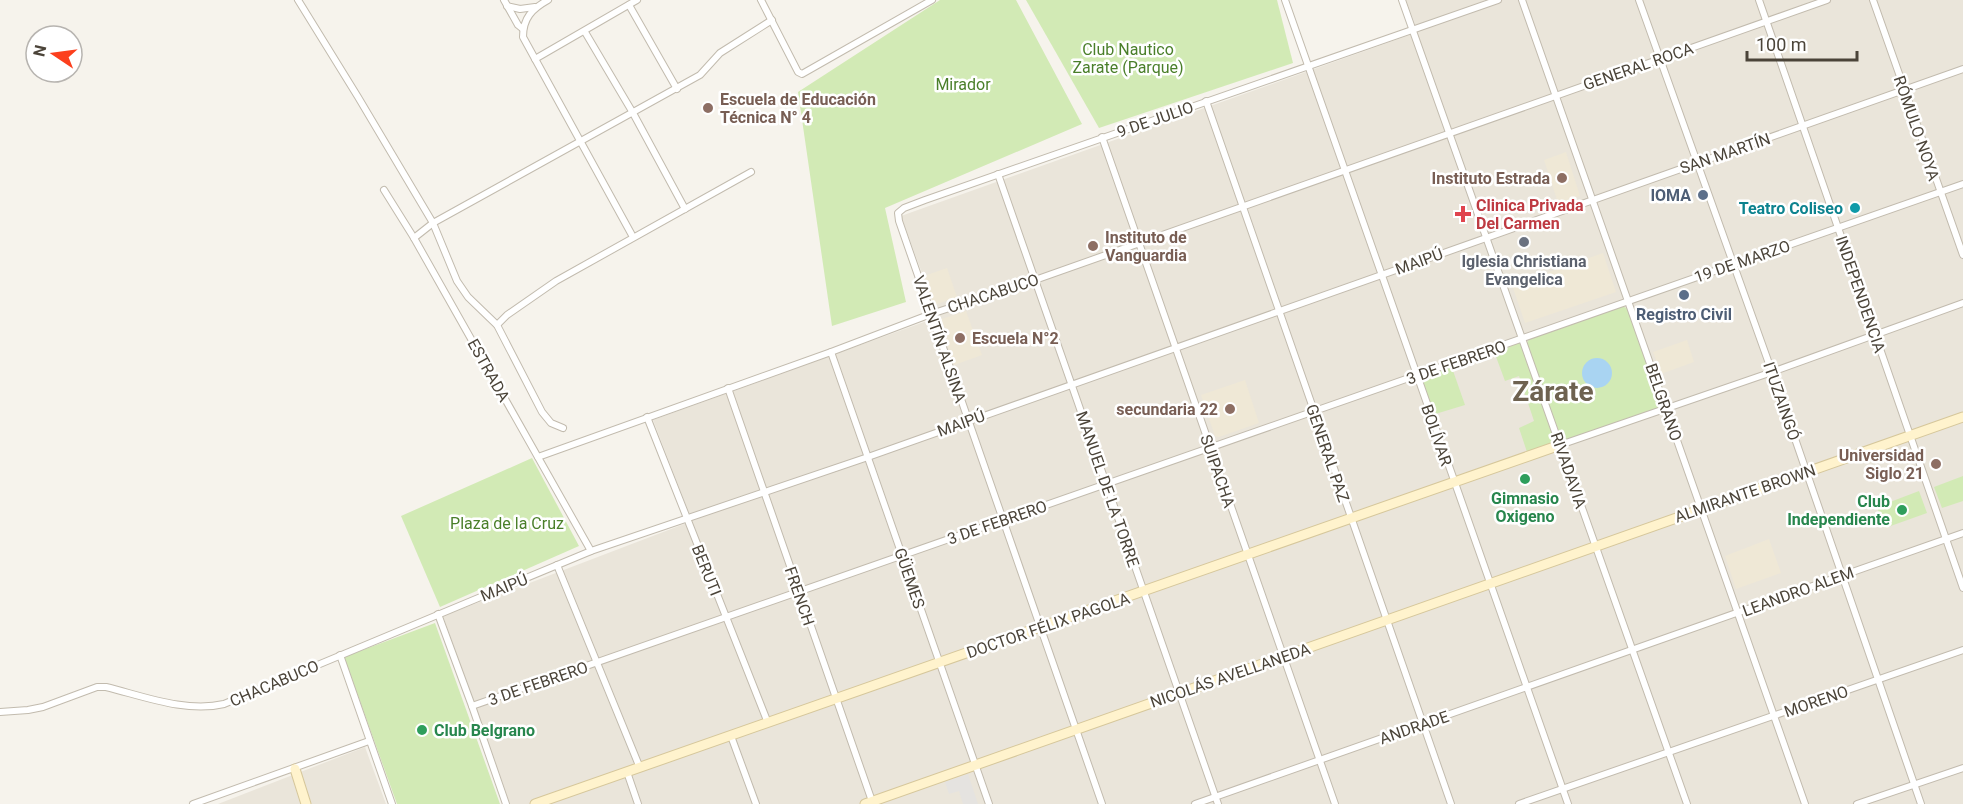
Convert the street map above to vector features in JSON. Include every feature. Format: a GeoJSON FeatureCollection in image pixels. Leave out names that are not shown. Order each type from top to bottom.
{"type":"FeatureCollection","features":[{"type":"Feature","properties":{"kind":"street"},"geometry":{"type":"LineString","coordinates":[[298,0],[433,223],[457,281],[481,311],[497,325],[542,412],[551,423],[563,428]]}},
{"type":"Feature","properties":{"kind":"street"},"geometry":{"type":"LineString","coordinates":[[548,0],[530,13],[523,29],[523,37],[633,237]]}},
{"type":"Feature","properties":{"kind":"street"},"geometry":{"type":"LineString","coordinates":[[535,59],[637,0]]}},
{"type":"Feature","properties":{"kind":"street"},"geometry":{"type":"LineString","coordinates":[[760,0],[798,72],[802,74],[932,0]]}},
{"type":"Feature","properties":{"kind":"street","name":"BOLÍVAR"},"geometry":{"type":"LineString","coordinates":[[1285,0],[1568,804]]}},
{"type":"Feature","properties":{"kind":"street","name":"RIVADAVIA"},"geometry":{"type":"LineString","coordinates":[[1402,0],[1687,804]]}},
{"type":"Feature","properties":{"kind":"street","name":"9 DE JULIO"},"geometry":{"type":"LineString","coordinates":[[898,213],[904,208],[925,200],[1102,137],[1498,0]]}},
{"type":"Feature","properties":{"kind":"street","name":"BELGRANO"},"geometry":{"type":"LineString","coordinates":[[1522,0],[1805,804]]}},
{"type":"Feature","properties":{"kind":"street","name":"ITUZAINGÓ"},"geometry":{"type":"LineString","coordinates":[[1639,0],[1772,372],[1921,804]]}},
{"type":"Feature","properties":{"kind":"street","name":"INDEPENDENCIA"},"geometry":{"type":"LineString","coordinates":[[1759,0],[1963,588]]}},
{"type":"Feature","properties":{"kind":"street","name":"GENERAL ROCA"},"geometry":{"type":"LineString","coordinates":[[1450,132],[1827,0]]}},
{"type":"Feature","properties":{"kind":"street","name":"RÓMULO NOYA"},"geometry":{"type":"LineString","coordinates":[[1873,0],[1963,255]]}},
{"type":"Feature","properties":{"kind":"street"},"geometry":{"type":"LineString","coordinates":[[505,3],[520,9],[536,7]]}},
{"type":"Feature","properties":{"kind":"street"},"geometry":{"type":"LineString","coordinates":[[505,3],[518,25],[523,29]]}},
{"type":"Feature","properties":{"kind":"street"},"geometry":{"type":"LineString","coordinates":[[629,4],[677,89]]}},
{"type":"Feature","properties":{"kind":"street"},"geometry":{"type":"LineString","coordinates":[[414,238],[433,223],[700,75],[720,53],[772,20]]}},
{"type":"Feature","properties":{"kind":"street"},"geometry":{"type":"LineString","coordinates":[[585,32],[633,113],[685,209]]}},
{"type":"Feature","properties":{"kind":"street","name":"SAN MARTÍN"},"geometry":{"type":"LineString","coordinates":[[1486,237],[1963,69]]}},
{"type":"Feature","properties":{"kind":"street","name":"GENERAL PAZ"},"geometry":{"type":"LineString","coordinates":[[1206,101],[1451,804]]}},
{"type":"Feature","properties":{"kind":"street","name":"CHACABUCO"},"geometry":{"type":"LineString","coordinates":[[538,457],[931,314],[1035,280],[1450,132]]}},
{"type":"Feature","properties":{"kind":"street","name":"SUIPACHA"},"geometry":{"type":"LineString","coordinates":[[1102,137],[1335,804]]}},
{"type":"Feature","properties":{"kind":"street"},"geometry":{"type":"LineString","coordinates":[[497,325],[538,293],[633,237],[752,172]]}},
{"type":"Feature","properties":{"kind":"street","name":"MANUEL DE LA TORRE"},"geometry":{"type":"LineString","coordinates":[[998,174],[1216,800]]}},
{"type":"Feature","properties":{"kind":"street","name":"19 DE MARZO"},"geometry":{"type":"LineString","coordinates":[[1522,339],[1963,184]]}},
{"type":"Feature","properties":{"kind":"street","name":"ESTRADA"},"geometry":{"type":"LineString","coordinates":[[384,189],[591,551]]}},
{"type":"Feature","properties":{"kind":"street","name":"VALENTÍN ALSINA"},"geometry":{"type":"LineString","coordinates":[[898,213],[1102,804]]}},
{"type":"Feature","properties":{"kind":"street","name":"MAIPÚ"},"geometry":{"type":"LineString","coordinates":[[438,614],[591,551],[868,457],[1486,237]]}},
{"type":"Feature","properties":{"kind":"street"},"geometry":{"type":"LineString","coordinates":[[1560,445],[1963,303]]}},
{"type":"Feature","properties":{"kind":"street","name":"3 DE FEBRERO"},"geometry":{"type":"LineString","coordinates":[[472,706],[1522,339]]}},
{"type":"Feature","properties":{"kind":"street","name":"GÜEMES"},"geometry":{"type":"LineString","coordinates":[[831,352],[989,804]]}},
{"type":"Feature","properties":{"kind":"street","name":"FRENCH"},"geometry":{"type":"LineString","coordinates":[[728,388],[870,803]]}},
{"type":"Feature","properties":{"kind":"street","name":"BERUTI"},"geometry":{"type":"LineString","coordinates":[[647,417],[768,723]]}},
{"type":"Feature","properties":{"kind":"street","name":"ALMIRANTE BROWN"},"geometry":{"type":"LineString","coordinates":[[1595,546],[1963,417]]}},
{"type":"Feature","properties":{"kind":"street","name":"DOCTOR FÉLIX PAGOLA"},"geometry":{"type":"LineString","coordinates":[[535,804],[1560,445]]}},
{"type":"Feature","properties":{"kind":"street","name":"LEANDRO ALEM"},"geometry":{"type":"LineString","coordinates":[[1632,650],[1963,533]]}},
{"type":"Feature","properties":{"kind":"street","name":"NICOLÁS AVELLANEDA"},"geometry":{"type":"LineString","coordinates":[[870,803],[1595,546]]}},
{"type":"Feature","properties":{"kind":"street"},"geometry":{"type":"LineString","coordinates":[[557,565],[640,768]]}},
{"type":"Feature","properties":{"kind":"street"},"geometry":{"type":"LineString","coordinates":[[438,614],[506,804]]}},
{"type":"Feature","properties":{"kind":"street","name":"CHACABUCO"},"geometry":{"type":"LineString","coordinates":[[0,712],[43,707],[98,687],[190,706],[224,704],[438,614]]}},
{"type":"Feature","properties":{"kind":"street","name":"ANDRADE"},"geometry":{"type":"LineString","coordinates":[[1195,804],[1216,800],[1320,760],[1632,650]]}},
{"type":"Feature","properties":{"kind":"street","name":"MORENO"},"geometry":{"type":"LineString","coordinates":[[1519,804],[1963,650]]}},
{"type":"Feature","properties":{"kind":"street"},"geometry":{"type":"LineString","coordinates":[[340,655],[392,804]]}},
{"type":"Feature","properties":{"kind":"street"},"geometry":{"type":"LineString","coordinates":[[731,736],[756,804]]}},
{"type":"Feature","properties":{"kind":"street"},"geometry":{"type":"LineString","coordinates":[[193,804],[369,741]]}},
{"type":"Feature","properties":{"kind":"street"},"geometry":{"type":"LineString","coordinates":[[1857,804],[1963,768]]}},
{"type":"Feature","properties":{"kind":"street"},"geometry":{"type":"LineString","coordinates":[[295,769],[306,804]]}},
{"type":"Feature","properties":{"kind":"street"},"geometry":{"type":"LineString","coordinates":[[627,772],[638,804]]}},
{"type":"Feature","properties":{"kind":"shaded area"},"geometry":{"type":"Polygon","coordinates":[[[1406,0],[1963,0],[1963,804],[510,804],[443,616],[692,521],[653,420],[938,317],[901,216],[1418,32],[1406,0]]]}},
{"type":"Feature","properties":{"kind":"shaded area","name":"Instituto Estrada"},"geometry":{"type":"Polygon","coordinates":[[[1566,152],[1580,196],[1558,203],[1544,160],[1566,152]]]}},
{"type":"Feature","properties":{"kind":"shaded area"},"geometry":{"type":"Polygon","coordinates":[[[1603,253],[1616,292],[1525,323],[1512,285],[1603,253]]]}},
{"type":"Feature","properties":{"kind":"shaded area"},"geometry":{"type":"Polygon","coordinates":[[[947,268],[957,297],[934,305],[924,276],[947,268]]]}},
{"type":"Feature","properties":{"kind":"shaded area","name":"Escuela N°2"},"geometry":{"type":"Polygon","coordinates":[[[966,311],[982,355],[954,365],[939,320],[966,311]]]}},
{"type":"Feature","properties":{"kind":"shaded area"},"geometry":{"type":"Polygon","coordinates":[[[1687,340],[1694,362],[1661,374],[1653,352],[1687,340]]]}},
{"type":"Feature","properties":{"kind":"shaded area","name":"secundaria 22"},"geometry":{"type":"Polygon","coordinates":[[[1245,380],[1259,423],[1219,437],[1215,436],[1201,395],[1245,380]]]}},
{"type":"Feature","properties":{"kind":"shaded area"},"geometry":{"type":"Polygon","coordinates":[[[1769,539],[1781,573],[1736,589],[1725,556],[1769,539]]]}},
{"type":"Feature","properties":{"kind":"shaded area"},"geometry":{"type":"Polygon","coordinates":[[[365,747],[386,804],[218,804],[365,747]]]}},
{"type":"Feature","properties":{"kind":"shaded area"},"geometry":{"type":"Polygon","coordinates":[[[968,774],[978,804],[963,804],[959,791],[949,794],[945,782],[968,774]]]}},
{"type":"Feature","properties":{"kind":"green space","name":"Mirador"},"geometry":{"type":"Polygon","coordinates":[[[940,0],[1016,0],[1082,124],[885,208],[906,302],[832,326],[798,92],[940,0]]]}},
{"type":"Feature","properties":{"kind":"green space","name":"Club Nautico Zarate (Parque)"},"geometry":{"type":"Polygon","coordinates":[[[1026,0],[1277,0],[1293,63],[1099,128],[1026,0]]]}},
{"type":"Feature","properties":{"kind":"green space"},"geometry":{"type":"Polygon","coordinates":[[[1622,306],[1628,309],[1661,401],[1658,408],[1565,441],[1562,440],[1526,344],[1530,338],[1622,306]]]}},
{"type":"Feature","properties":{"kind":"green space"},"geometry":{"type":"Polygon","coordinates":[[[1520,342],[1556,441],[1527,452],[1519,428],[1534,421],[1519,376],[1505,381],[1495,354],[1520,342]]]}},
{"type":"Feature","properties":{"kind":"green space"},"geometry":{"type":"Polygon","coordinates":[[[1451,365],[1465,405],[1432,415],[1419,376],[1451,365]]]}},
{"type":"Feature","properties":{"kind":"green space","name":"Plaza de la Cruz"},"geometry":{"type":"Polygon","coordinates":[[[532,458],[579,546],[440,607],[401,516],[532,458]]]}},
{"type":"Feature","properties":{"kind":"green space","name":"Club Independiente"},"geometry":{"type":"Polygon","coordinates":[[[1963,476],[1963,501],[1942,508],[1934,487],[1963,476]]]}},
{"type":"Feature","properties":{"kind":"green space","name":"Club Independiente"},"geometry":{"type":"Polygon","coordinates":[[[1919,491],[1927,513],[1885,528],[1877,507],[1919,491]]]}},
{"type":"Feature","properties":{"kind":"green space","name":"Club Belgrano"},"geometry":{"type":"Polygon","coordinates":[[[435,623],[500,804],[397,804],[344,657],[435,623]]]}},
{"type":"Feature","properties":{"kind":"water"},"geometry":{"type":"Polygon","coordinates":[[[1597,358],[1608,362],[1612,373],[1608,384],[1597,388],[1586,384],[1582,373],[1586,362],[1597,358]]]}},
{"type":"Feature","properties":{"kind":"place","name":"Escuela de Educación Técnica N° 4"},"geometry":{"type":"Point","coordinates":[708,108]}},
{"type":"Feature","properties":{"kind":"place","name":"Instituto Estrada"},"geometry":{"type":"Point","coordinates":[1562,178]}},
{"type":"Feature","properties":{"kind":"place","name":"IOMA"},"geometry":{"type":"Point","coordinates":[1703,195]}},
{"type":"Feature","properties":{"kind":"place","name":"Teatro Coliseo"},"geometry":{"type":"Point","coordinates":[1855,208]}},
{"type":"Feature","properties":{"kind":"place","name":"Clinica Privada Del Carmen"},"geometry":{"type":"Point","coordinates":[1463,214]}},
{"type":"Feature","properties":{"kind":"place","name":"Iglesia Christiana Evangelica"},"geometry":{"type":"Point","coordinates":[1524,242]}},
{"type":"Feature","properties":{"kind":"place","name":"Instituto de Vanguardia"},"geometry":{"type":"Point","coordinates":[1093,246]}},
{"type":"Feature","properties":{"kind":"place","name":"Registro Civil"},"geometry":{"type":"Point","coordinates":[1684,295]}},
{"type":"Feature","properties":{"kind":"place","name":"Escuela N°2"},"geometry":{"type":"Point","coordinates":[960,338]}},
{"type":"Feature","properties":{"kind":"place","name":"secundaria 22"},"geometry":{"type":"Point","coordinates":[1230,409]}},
{"type":"Feature","properties":{"kind":"place","name":"Universidad Siglo 21"},"geometry":{"type":"Point","coordinates":[1936,464]}},
{"type":"Feature","properties":{"kind":"place","name":"Gimnasio Oxigeno"},"geometry":{"type":"Point","coordinates":[1525,479]}},
{"type":"Feature","properties":{"kind":"place","name":"Club Independiente"},"geometry":{"type":"Point","coordinates":[1902,510]}},
{"type":"Feature","properties":{"kind":"place","name":"Club Belgrano"},"geometry":{"type":"Point","coordinates":[422,730]}},
{"type":"Feature","properties":{"kind":"district","name":"Zárate"},"geometry":{"type":"Point","coordinates":[1553,391]}}]}
